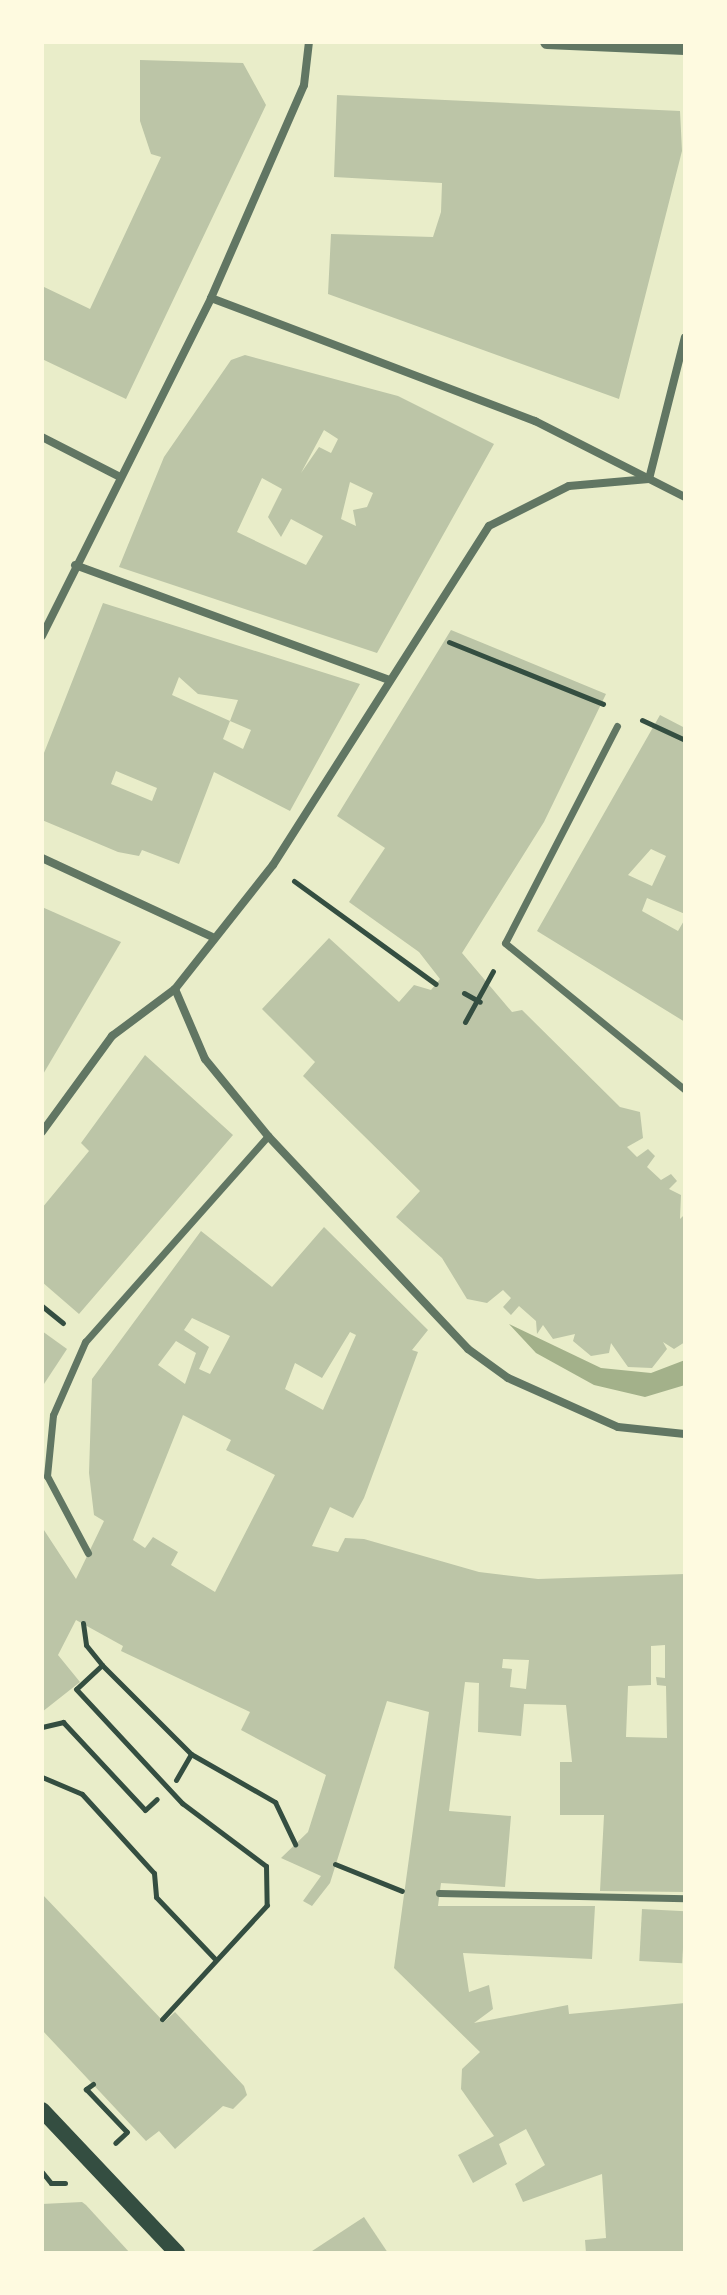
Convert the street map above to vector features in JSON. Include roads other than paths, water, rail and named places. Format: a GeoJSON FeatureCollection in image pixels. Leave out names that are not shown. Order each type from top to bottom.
{"type":"FeatureCollection","features":[{"type":"Feature","properties":{"kind":"main road"},"geometry":{"type":"LineString","coordinates":[[42,2110],[177,2253]]}},
{"type":"Feature","properties":{"kind":"street"},"geometry":{"type":"LineString","coordinates":[[42,636],[211,298],[304,85],[309,42]]}},
{"type":"Feature","properties":{"kind":"street"},"geometry":{"type":"LineString","coordinates":[[547,42],[685,48]]}},
{"type":"Feature","properties":{"kind":"street"},"geometry":{"type":"LineString","coordinates":[[211,298],[535,421],[685,497]]}},
{"type":"Feature","properties":{"kind":"street"},"geometry":{"type":"LineString","coordinates":[[649,479],[685,337]]}},
{"type":"Feature","properties":{"kind":"street"},"geometry":{"type":"LineString","coordinates":[[42,437],[120,477]]}},
{"type":"Feature","properties":{"kind":"street"},"geometry":{"type":"LineString","coordinates":[[42,1132],[112,1036],[175,989],[315,804],[420,630],[489,526],[509,511],[569,486],[649,479]]}},
{"type":"Feature","properties":{"kind":"street"},"geometry":{"type":"LineString","coordinates":[[75,565],[390,680]]}},
{"type":"Feature","properties":{"kind":"street"},"geometry":{"type":"LineString","coordinates":[[617,726],[505,943],[685,1090]]}},
{"type":"Feature","properties":{"kind":"street"},"geometry":{"type":"LineString","coordinates":[[42,858],[212,937]]}},
{"type":"Feature","properties":{"kind":"street"},"geometry":{"type":"LineString","coordinates":[[175,989],[205,1059],[268,1136],[468,1349],[508,1378],[618,1427],[685,1434]]}},
{"type":"Feature","properties":{"kind":"street"},"geometry":{"type":"LineString","coordinates":[[88,1553],[47,1476],[53,1415],[85,1342],[268,1136]]}},
{"type":"Feature","properties":{"kind":"street"},"geometry":{"type":"LineString","coordinates":[[439,1893],[685,1898]]}}]}
